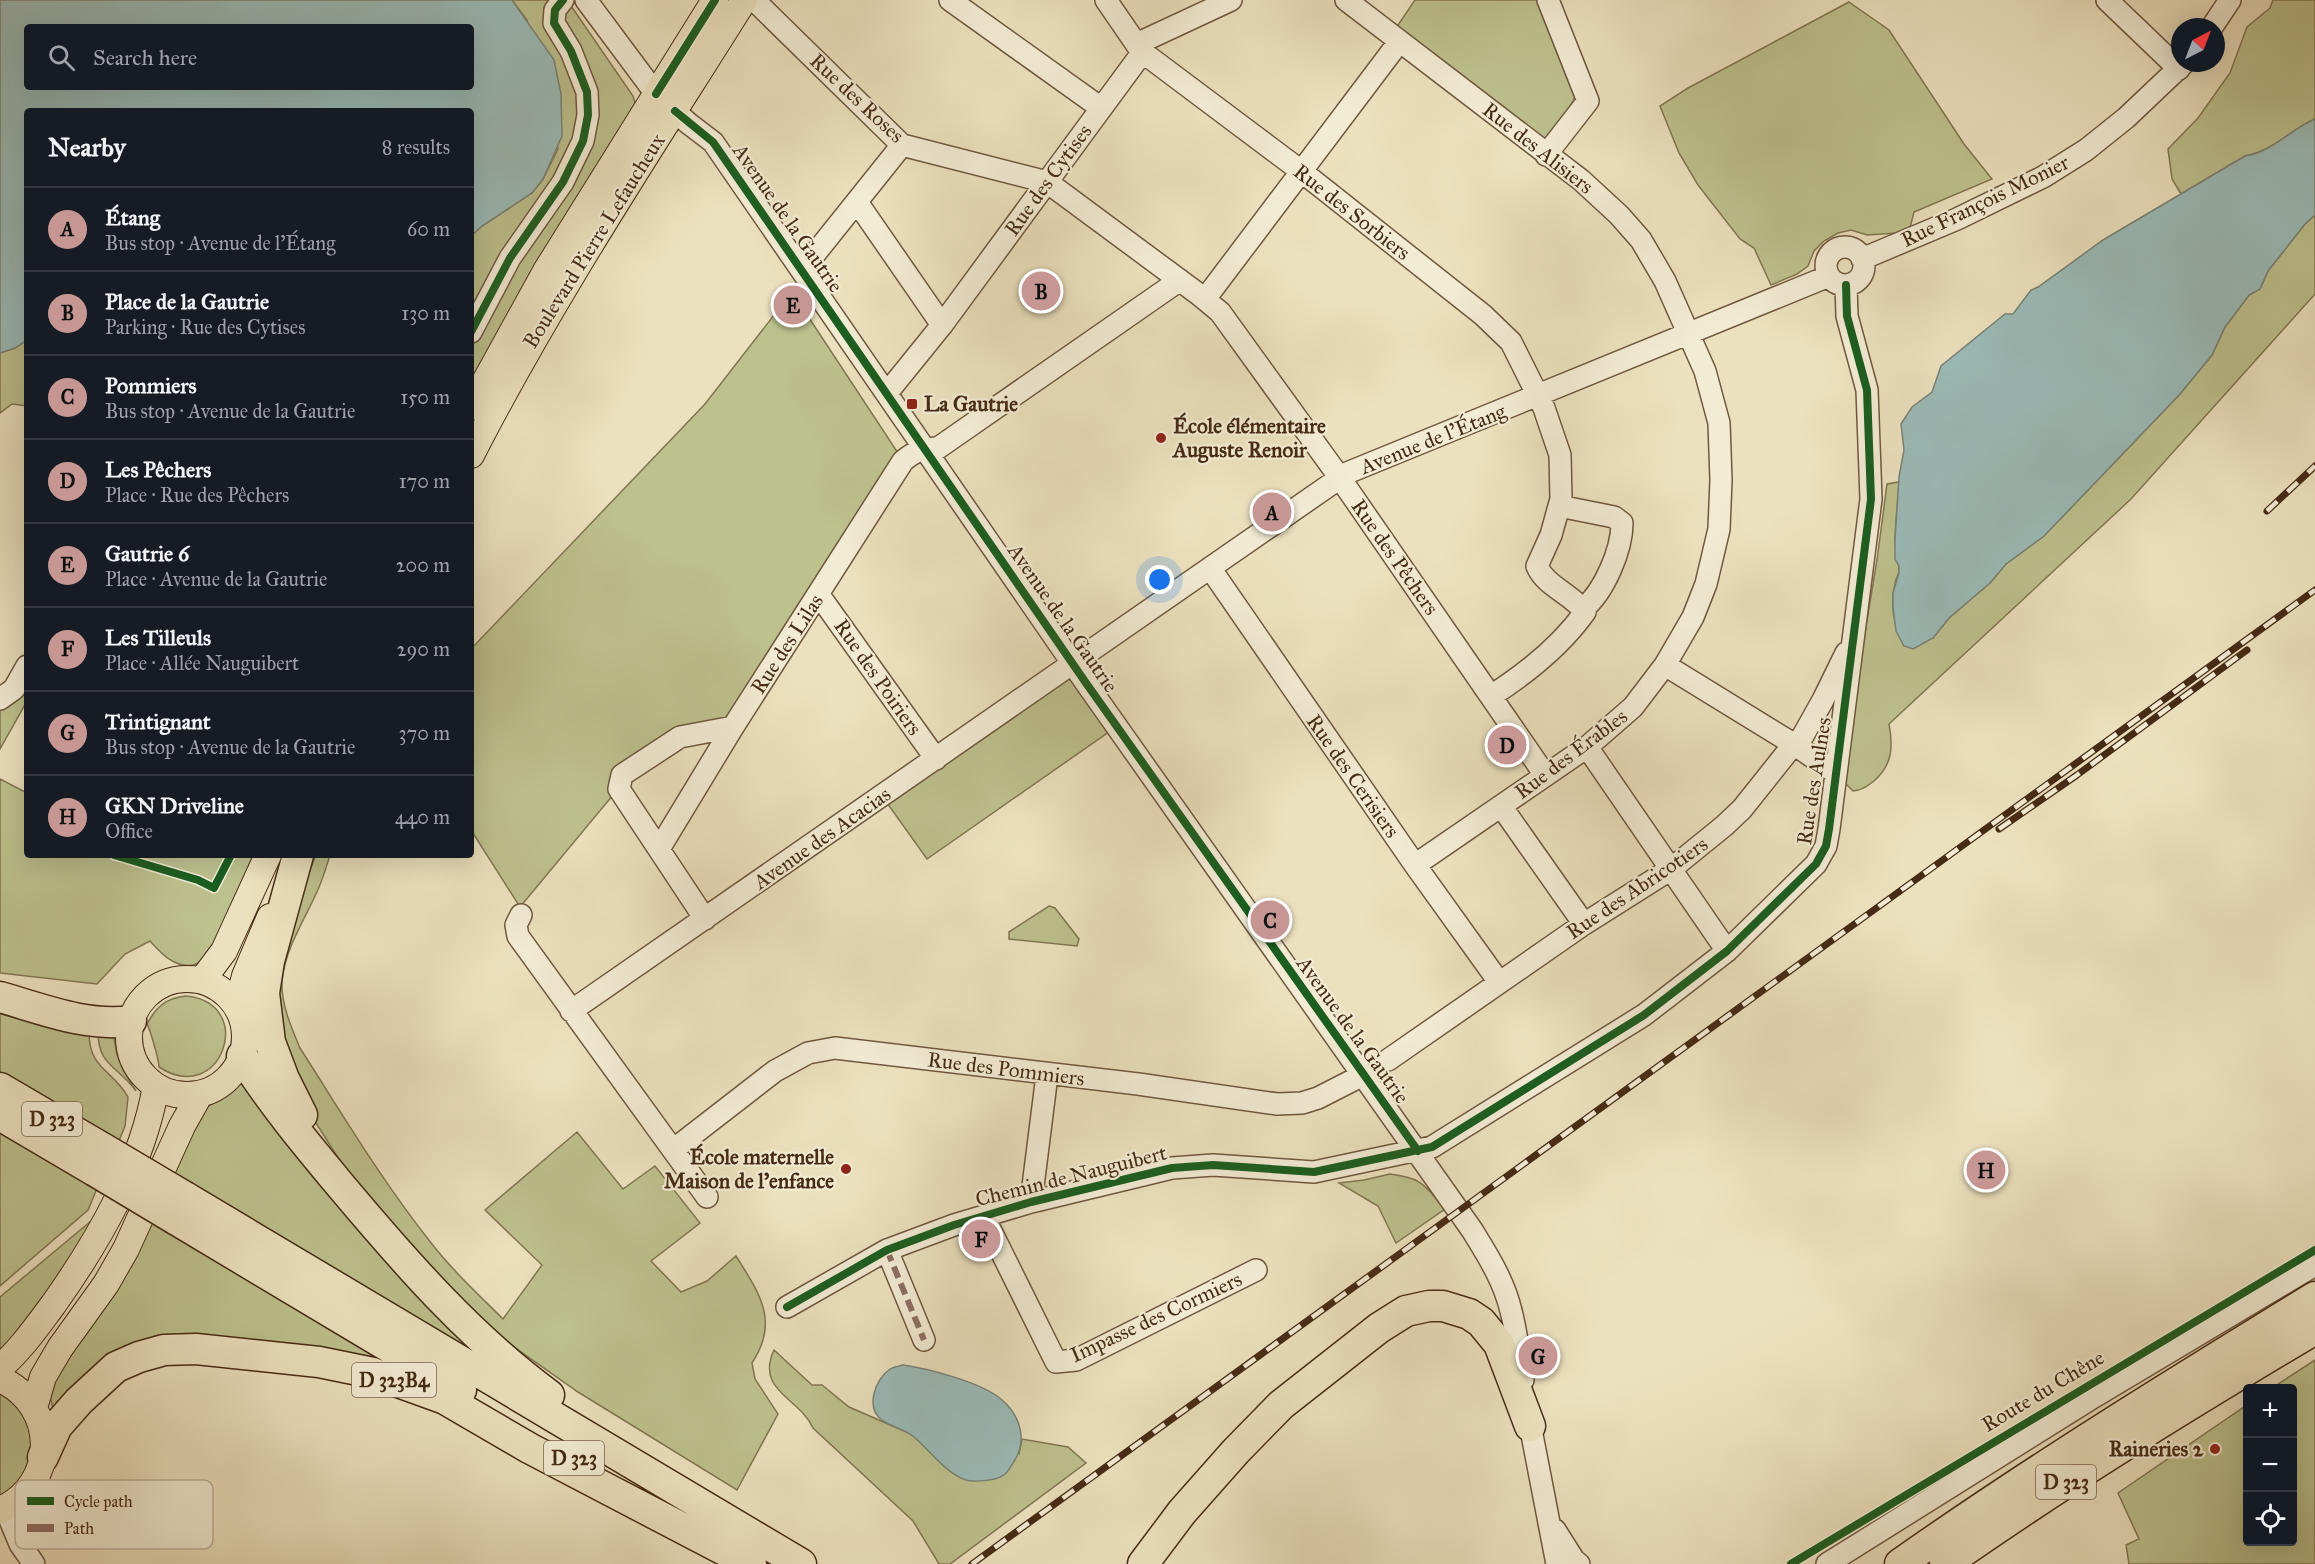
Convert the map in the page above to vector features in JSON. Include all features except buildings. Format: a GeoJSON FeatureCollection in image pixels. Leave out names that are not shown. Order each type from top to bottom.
{"type":"FeatureCollection","features":[{"type":"Feature","properties":{"kind":"highway"},"geometry":{"type":"LineString","coordinates":[[296,858],[269,961],[264,993],[270,1042],[300,1112],[374,1226]]}},
{"type":"Feature","properties":{"kind":"highway"},"geometry":{"type":"LineString","coordinates":[[0,997],[95,1022],[131,1021]]}},
{"type":"Feature","properties":{"kind":"highway"},"geometry":{"type":"LineString","coordinates":[[242,1056],[305,1142],[374,1226],[453,1312],[529,1381],[682,1493]]}},
{"type":"Feature","properties":{"kind":"highway","name":"D 323"},"geometry":{"type":"LineString","coordinates":[[0,1088],[100,1160],[751,1564]]}},
{"type":"Feature","properties":{"kind":"highway","name":"D 323"},"geometry":{"type":"LineString","coordinates":[[0,1115],[100,1160]]}},
{"type":"Feature","properties":{"kind":"highway","name":"D 323"},"geometry":{"type":"LineString","coordinates":[[180,1208],[682,1493],[801,1564]]}},
{"type":"Feature","properties":{"kind":"highway","name":"D 323"},"geometry":{"type":"LineString","coordinates":[[1900,1564],[2048,1464],[2315,1297]]}},
{"type":"Feature","properties":{"kind":"highway"},"geometry":{"type":"LineString","coordinates":[[1143,1564],[1182,1512],[1281,1405],[1371,1334],[1407,1311],[1429,1306],[1443,1306],[1469,1314],[1480,1322],[1499,1344],[1530,1426]]}},
{"type":"Feature","properties":{"kind":"highway","name":"D 323"},"geometry":{"type":"LineString","coordinates":[[1945,1564],[2019,1512],[2153,1425],[2315,1329]]}},
{"type":"Feature","properties":{"kind":"highway","name":"D 323B4"},"geometry":{"type":"LineString","coordinates":[[43,1457],[57,1426],[85,1395],[116,1367],[139,1357],[164,1350],[196,1349],[319,1362],[373,1373],[445,1399],[529,1448],[751,1564]]}},
{"type":"Feature","properties":{"kind":"main road","name":"Boulevard Pierre Lefaucheux"},"geometry":{"type":"LineString","coordinates":[[474,402],[546,271],[715,0]]}},
{"type":"Feature","properties":{"kind":"main road","name":"Boulevard Pierre Lefaucheux"},"geometry":{"type":"LineString","coordinates":[[474,449],[522,358],[557,298],[744,0]]}},
{"type":"Feature","properties":{"kind":"main road"},"geometry":{"type":"LineString","coordinates":[[203,979],[224,951],[267,858]]}},
{"type":"Feature","properties":{"kind":"main road"},"geometry":{"type":"LineString","coordinates":[[237,1007],[245,976],[296,858]]}},
{"type":"Feature","properties":{"kind":"main road"},"geometry":{"type":"LineString","coordinates":[[203,979],[222,990],[237,1007],[245,1031],[242,1056],[229,1077],[216,1088],[200,1094],[182,1095],[156,1086],[143,1076],[134,1062],[128,1037],[131,1021],[138,1004],[158,986],[175,980],[203,979]]}},
{"type":"Feature","properties":{"kind":"main road"},"geometry":{"type":"LineString","coordinates":[[0,1368],[20,1350],[74,1274],[103,1227],[138,1152],[149,1122],[156,1086]]}},
{"type":"Feature","properties":{"kind":"main road"},"geometry":{"type":"LineString","coordinates":[[34,1408],[43,1377],[60,1348],[106,1284],[126,1249],[182,1126],[200,1094]]}},
{"type":"Feature","properties":{"kind":"main road"},"geometry":{"type":"LineString","coordinates":[[0,1379],[22,1394],[34,1408],[43,1431],[43,1457],[34,1480]]}},
{"type":"Feature","properties":{"kind":"street"},"geometry":{"type":"LineString","coordinates":[[474,326],[510,258],[563,182],[583,141],[588,115],[587,92],[572,51],[554,23],[555,10],[563,0]]}},
{"type":"Feature","properties":{"kind":"street","name":"Avenue de la Gautrie"},"geometry":{"type":"LineString","coordinates":[[586,0],[656,93],[713,142],[1073,665],[1472,1230],[1502,1283],[1512,1313],[1530,1426],[1557,1564]]}},
{"type":"Feature","properties":{"kind":"street","name":"Rue des Roses"},"geometry":{"type":"LineString","coordinates":[[754,0],[902,145],[1047,182]]}},
{"type":"Feature","properties":{"kind":"street"},"geometry":{"type":"LineString","coordinates":[[950,0],[1101,108]]}},
{"type":"Feature","properties":{"kind":"street","name":"Rue des Sorbiers"},"geometry":{"type":"LineString","coordinates":[[1106,0],[1140,51],[1301,171],[1497,328],[1511,342],[1539,397],[1560,455],[1561,499],[1551,535],[1537,566],[1541,575],[1579,603],[1583,609]]}},
{"type":"Feature","properties":{"kind":"street","name":"Rue des Cytises"},"geometry":{"type":"LineString","coordinates":[[887,393],[942,325],[1139,57],[1143,41],[1231,0]]}},
{"type":"Feature","properties":{"kind":"street","name":"Rue des Alisiers"},"geometry":{"type":"LineString","coordinates":[[1346,0],[1603,199],[1641,240],[1665,281],[1689,333]]}},
{"type":"Feature","properties":{"kind":"street"},"geometry":{"type":"LineString","coordinates":[[1546,155],[1588,101],[1548,0]]}},
{"type":"Feature","properties":{"kind":"street"},"geometry":{"type":"LineString","coordinates":[[2107,0],[2171,57]]}},
{"type":"Feature","properties":{"kind":"street"},"geometry":{"type":"LineString","coordinates":[[2218,18],[2230,0]]}},
{"type":"Feature","properties":{"kind":"street"},"geometry":{"type":"LineString","coordinates":[[1205,299],[1399,42]]}},
{"type":"Feature","properties":{"kind":"street","name":"Rue François Monier"},"geometry":{"type":"LineString","coordinates":[[1862,259],[1957,219],[2043,177],[2102,137],[2174,72]]}},
{"type":"Feature","properties":{"kind":"street"},"geometry":{"type":"LineString","coordinates":[[802,270],[902,145]]}},
{"type":"Feature","properties":{"kind":"street","name":"Rue des Pêchers"},"geometry":{"type":"LineString","coordinates":[[1047,182],[1205,299],[1232,326],[1545,775]]}},
{"type":"Feature","properties":{"kind":"street"},"geometry":{"type":"LineString","coordinates":[[856,202],[942,325]]}},
{"type":"Feature","properties":{"kind":"street"},"geometry":{"type":"LineString","coordinates":[[1838,281],[1826,264],[1831,253],[1848,248],[1854,250],[1862,259]]}},
{"type":"Feature","properties":{"kind":"street","name":"Avenue de l'Étang"},"geometry":{"type":"LineString","coordinates":[[1073,665],[1340,478],[1689,333],[1838,281],[1857,281],[1863,271],[1862,259]]}},
{"type":"Feature","properties":{"kind":"street","name":"Rue des Lilas"},"geometry":{"type":"LineString","coordinates":[[658,849],[903,461],[915,451],[924,448],[938,448],[1180,280]]}},
{"type":"Feature","properties":{"kind":"street","name":"Rue des Aulnes"},"geometry":{"type":"LineString","coordinates":[[1418,1151],[1432,1147],[1644,1015],[1727,951],[1803,877],[1822,854],[1829,829],[1871,499],[1867,390],[1838,281]]}},
{"type":"Feature","properties":{"kind":"street","name":"Rue des Érables"},"geometry":{"type":"LineString","coordinates":[[1415,865],[1587,747],[1633,706],[1665,665],[1694,617],[1706,584],[1719,529],[1721,480],[1719,423],[1705,371],[1689,333]]}},
{"type":"Feature","properties":{"kind":"street"},"geometry":{"type":"LineString","coordinates":[[1491,696],[1530,669],[1569,634],[1585,612],[1583,609],[1593,601],[1601,587],[1618,545],[1622,523],[1614,517],[1558,506]]}},
{"type":"Feature","properties":{"kind":"street","name":"Rue des Cerisiers"},"geometry":{"type":"LineString","coordinates":[[1210,568],[1415,865],[1499,982]]}},
{"type":"Feature","properties":{"kind":"street","name":"Rue des Poiriers"},"geometry":{"type":"LineString","coordinates":[[819,595],[936,759]]}},
{"type":"Feature","properties":{"kind":"street","name":"Rue des Abricotiers"},"geometry":{"type":"LineString","coordinates":[[1388,1060],[1584,924],[1671,869],[1706,842],[1742,809],[1795,745],[1823,700],[1854,636]]}},
{"type":"Feature","properties":{"kind":"street","name":"Avenue des Acacias"},"geometry":{"type":"LineString","coordinates":[[571,1011],[1073,665]]}},
{"type":"Feature","properties":{"kind":"street"},"geometry":{"type":"LineString","coordinates":[[1665,665],[1836,773]]}},
{"type":"Feature","properties":{"kind":"street"},"geometry":{"type":"LineString","coordinates":[[0,699],[14,689],[24,671]]}},
{"type":"Feature","properties":{"kind":"street"},"geometry":{"type":"LineString","coordinates":[[705,919],[619,789],[622,775],[680,737],[733,727]]}},
{"type":"Feature","properties":{"kind":"street"},"geometry":{"type":"LineString","coordinates":[[1587,747],[1727,951]]}},
{"type":"Feature","properties":{"kind":"street"},"geometry":{"type":"LineString","coordinates":[[1501,806],[1584,924]]}},
{"type":"Feature","properties":{"kind":"street"},"geometry":{"type":"LineString","coordinates":[[521,915],[516,925],[518,936],[707,1197]]}},
{"type":"Feature","properties":{"kind":"street","name":"Rue des Pommiers"},"geometry":{"type":"LineString","coordinates":[[673,1150],[775,1071],[808,1053],[835,1048],[1289,1104],[1318,1098],[1363,1075]]}},
{"type":"Feature","properties":{"kind":"street"},"geometry":{"type":"LineString","coordinates":[[1031,1202],[1047,1075]]}},
{"type":"Feature","properties":{"kind":"street","name":"Chemin de Nauguibert"},"geometry":{"type":"LineString","coordinates":[[787,1307],[887,1250],[954,1225],[1031,1202],[1172,1168],[1214,1165],[1314,1172],[1418,1151]]}},
{"type":"Feature","properties":{"kind":"street","name":"Impasse des Cormiers"},"geometry":{"type":"LineString","coordinates":[[984,1217],[1056,1362],[1076,1360],[1256,1270]]}},
{"type":"Feature","properties":{"kind":"street"},"geometry":{"type":"LineString","coordinates":[[887,1250],[924,1340]]}},
{"type":"Feature","properties":{"kind":"street","name":"Route du Chêne"},"geometry":{"type":"LineString","coordinates":[[1827,1564],[2092,1398],[2315,1265]]}},
{"type":"Feature","properties":{"kind":"street"},"geometry":{"type":"LineString","coordinates":[[3,1509],[15,1534]]}},
{"type":"Feature","properties":{"kind":"street"},"geometry":{"type":"LineString","coordinates":[[1549,1520],[1579,1564]]}},
{"type":"Feature","properties":{"kind":"street"},"geometry":{"type":"LineString","coordinates":[[24,1549],[34,1564]]}},
{"type":"Feature","properties":{"kind":"green space"},"geometry":{"type":"Polygon","coordinates":[[[512,0],[567,0],[633,96],[638,112],[474,379],[474,233],[532,193],[543,179],[558,149],[527,20],[512,0]]]}},
{"type":"Feature","properties":{"kind":"green space"},"geometry":{"type":"Polygon","coordinates":[[[1415,0],[1539,0],[1575,97],[1566,115],[1546,140],[1534,137],[1396,28],[1415,0]]]}},
{"type":"Feature","properties":{"kind":"green space"},"geometry":{"type":"Polygon","coordinates":[[[2273,0],[2315,0],[2315,119],[2264,150],[2245,156],[2181,194],[2172,179],[2168,149],[2198,118],[2230,73],[2247,27],[2270,8],[2273,0]]]}},
{"type":"Feature","properties":{"kind":"green space"},"geometry":{"type":"Polygon","coordinates":[[[1849,2],[1889,30],[1964,144],[1992,179],[1914,212],[1910,228],[1898,233],[1867,235],[1851,230],[1838,233],[1824,241],[1814,251],[1808,266],[1797,274],[1771,285],[1754,248],[1740,239],[1698,185],[1679,153],[1660,106],[1688,88],[1849,2]]]}},
{"type":"Feature","properties":{"kind":"green space"},"geometry":{"type":"Polygon","coordinates":[[[2315,215],[2315,294],[2131,499],[1889,724],[1891,748],[1885,768],[1869,785],[1853,791],[1844,782],[1855,693],[1887,484],[1899,482],[1895,542],[1899,573],[1895,581],[1893,608],[1895,624],[1904,646],[1933,638],[1949,618],[1990,583],[2006,564],[2044,536],[2180,394],[2212,355],[2225,327],[2249,295],[2260,289],[2268,271],[2305,224],[2315,215]]]}},
{"type":"Feature","properties":{"kind":"green space"},"geometry":{"type":"Polygon","coordinates":[[[792,292],[898,453],[732,719],[679,729],[613,795],[520,907],[474,835],[474,646],[705,404],[792,292]]]}},
{"type":"Feature","properties":{"kind":"green space"},"geometry":{"type":"Polygon","coordinates":[[[24,342],[24,406],[12,404],[0,413],[0,353],[24,342]]]}},
{"type":"Feature","properties":{"kind":"green space"},"geometry":{"type":"Polygon","coordinates":[[[1073,665],[1116,727],[927,859],[882,796],[1073,665]]]}},
{"type":"Feature","properties":{"kind":"green space"},"geometry":{"type":"Polygon","coordinates":[[[24,688],[24,706],[0,749],[0,692],[24,688]]]}},
{"type":"Feature","properties":{"kind":"green space"},"geometry":{"type":"Polygon","coordinates":[[[0,779],[24,791],[24,858],[256,858],[230,917],[211,950],[202,960],[193,965],[180,964],[168,959],[150,941],[125,954],[97,984],[0,973],[0,779]]]}},
{"type":"Feature","properties":{"kind":"green space"},"geometry":{"type":"Polygon","coordinates":[[[315,858],[329,858],[324,875],[291,947],[284,970],[282,990],[293,1032],[300,1048],[377,1169],[410,1216],[445,1260],[503,1319],[542,1265],[485,1210],[577,1132],[623,1189],[655,1166],[700,1223],[651,1261],[681,1292],[707,1281],[736,1256],[759,1295],[765,1320],[765,1334],[752,1363],[755,1379],[778,1414],[737,1490],[578,1392],[497,1335],[455,1296],[344,1167],[307,1109],[278,1045],[277,953],[315,858]]]}},
{"type":"Feature","properties":{"kind":"green space"},"geometry":{"type":"Polygon","coordinates":[[[1049,906],[1055,908],[1079,939],[1077,946],[1009,939],[1009,932],[1049,906]]]}},
{"type":"Feature","properties":{"kind":"green space"},"geometry":{"type":"Polygon","coordinates":[[[186,996],[208,1003],[221,1016],[225,1032],[223,1050],[214,1064],[200,1074],[181,1076],[159,1067],[147,1024],[162,1004],[186,996]]]}},
{"type":"Feature","properties":{"kind":"green space"},"geometry":{"type":"Polygon","coordinates":[[[0,1005],[89,1030],[92,1053],[128,1097],[125,1126],[118,1143],[0,1073],[0,1005]]]}},
{"type":"Feature","properties":{"kind":"green space"},"geometry":{"type":"Polygon","coordinates":[[[98,1032],[114,1038],[123,1070],[136,1091],[105,1059],[101,1052],[98,1032]]]}},
{"type":"Feature","properties":{"kind":"green space"},"geometry":{"type":"Polygon","coordinates":[[[241,1081],[523,1388],[171,1174],[206,1108],[233,1090],[241,1081]]]}},
{"type":"Feature","properties":{"kind":"green space"},"geometry":{"type":"Polygon","coordinates":[[[0,1128],[98,1186],[88,1210],[0,1286],[0,1128]]]}},
{"type":"Feature","properties":{"kind":"green space"},"geometry":{"type":"Polygon","coordinates":[[[1390,1174],[1410,1178],[1422,1184],[1445,1209],[1396,1243],[1378,1206],[1339,1183],[1390,1174]]]}},
{"type":"Feature","properties":{"kind":"green space"},"geometry":{"type":"Polygon","coordinates":[[[153,1219],[393,1363],[174,1342],[56,1421],[48,1389],[131,1266],[153,1219]]]}},
{"type":"Feature","properties":{"kind":"green space"},"geometry":{"type":"Polygon","coordinates":[[[91,1221],[93,1224],[68,1267],[0,1356],[0,1297],[91,1221]]]}},
{"type":"Feature","properties":{"kind":"green space"},"geometry":{"type":"Polygon","coordinates":[[[774,1350],[812,1385],[822,1385],[849,1407],[911,1434],[929,1449],[1019,1454],[1022,1439],[1068,1447],[1086,1463],[950,1564],[939,1564],[913,1521],[813,1428],[807,1418],[775,1385],[770,1375],[774,1350]]]}},
{"type":"Feature","properties":{"kind":"green space","name":"Raineries 2"},"geometry":{"type":"Polygon","coordinates":[[[2315,1360],[2315,1564],[2129,1564],[2126,1545],[2139,1539],[2118,1493],[2243,1408],[2243,1546],[2297,1546],[2297,1384],[2278,1384],[2315,1360]]]}},
{"type":"Feature","properties":{"kind":"green space"},"geometry":{"type":"Polygon","coordinates":[[[0,1390],[11,1396],[34,1430],[31,1470],[21,1480],[15,1480],[15,1487],[0,1502],[0,1390]]]}},
{"type":"Feature","properties":{"kind":"water"},"geometry":{"type":"Polygon","coordinates":[[[0,0],[512,0],[554,60],[561,94],[562,136],[543,179],[532,193],[474,233],[474,108],[24,108],[24,342],[0,353],[0,0]]]}},
{"type":"Feature","properties":{"kind":"water"},"geometry":{"type":"Polygon","coordinates":[[[2315,119],[2315,215],[2305,224],[2268,271],[2260,289],[2249,295],[2225,327],[2212,355],[2180,394],[2044,536],[2006,564],[1990,583],[1949,618],[1933,638],[1913,649],[1904,646],[1896,631],[1893,607],[1893,593],[1899,573],[1899,566],[1895,559],[1895,540],[1899,477],[1904,450],[1901,424],[1912,407],[1932,392],[1941,366],[2005,314],[2013,314],[2031,290],[2103,240],[2245,156],[2264,150],[2315,119]]]}},
{"type":"Feature","properties":{"kind":"water"},"geometry":{"type":"Polygon","coordinates":[[[903,1365],[940,1373],[981,1387],[1008,1406],[1018,1421],[1021,1438],[1018,1455],[1006,1473],[990,1480],[966,1480],[950,1471],[910,1434],[882,1420],[877,1415],[873,1401],[876,1386],[890,1369],[903,1365]]]}},
{"type":"Feature","properties":{"kind":"railway"},"geometry":{"type":"LineString","coordinates":[[2267,511],[2315,466]]}},
{"type":"Feature","properties":{"kind":"railway"},"geometry":{"type":"LineString","coordinates":[[972,1564],[2315,590]]}},
{"type":"Feature","properties":{"kind":"railway"},"geometry":{"type":"LineString","coordinates":[[1999,829],[2077,775],[2247,650]]}},
{"type":"Feature","properties":{"kind":"marked path"},"geometry":{"type":"LineString","coordinates":[[887,1250],[924,1340]]}},
{"type":"Feature","properties":{"kind":"cycle path"},"geometry":{"type":"LineString","coordinates":[[474,326],[510,258],[563,182],[583,141],[588,115],[587,92],[571,51],[554,23],[555,10],[563,0]]}},
{"type":"Feature","properties":{"kind":"cycle path"},"geometry":{"type":"LineString","coordinates":[[656,94],[715,0]]}},
{"type":"Feature","properties":{"kind":"cycle path"},"geometry":{"type":"LineString","coordinates":[[675,111],[713,142],[1086,683],[1418,1151]]}},
{"type":"Feature","properties":{"kind":"cycle path"},"geometry":{"type":"LineString","coordinates":[[787,1307],[887,1250],[954,1225],[1031,1202],[1172,1168],[1213,1165],[1314,1172],[1432,1147],[1644,1015],[1727,951],[1816,864],[1826,846],[1871,499],[1867,390],[1847,316],[1846,285]]}},
{"type":"Feature","properties":{"kind":"cycle path"},"geometry":{"type":"LineString","coordinates":[[124,858],[198,880],[214,888],[229,858]]}},
{"type":"Feature","properties":{"kind":"cycle path"},"geometry":{"type":"LineString","coordinates":[[1791,1564],[2315,1250]]}},
{"type":"Feature","properties":{"kind":"place","name":"Place de la Gautrie"},"geometry":{"type":"Point","coordinates":[1041,291]}},
{"type":"Feature","properties":{"kind":"place","name":"Gautrie 6"},"geometry":{"type":"Point","coordinates":[793,305]}},
{"type":"Feature","properties":{"kind":"place","name":"La Gautrie"},"geometry":{"type":"Point","coordinates":[912,404]}},
{"type":"Feature","properties":{"kind":"place","name":"École élémentaire Auguste Renoir"},"geometry":{"type":"Point","coordinates":[1161,438]}},
{"type":"Feature","properties":{"kind":"place","name":"Étang"},"geometry":{"type":"Point","coordinates":[1272,512]}},
{"type":"Feature","properties":{"kind":"place","name":"Les Pêchers"},"geometry":{"type":"Point","coordinates":[1507,745]}},
{"type":"Feature","properties":{"kind":"place","name":"Pommiers"},"geometry":{"type":"Point","coordinates":[1270,920]}},
{"type":"Feature","properties":{"kind":"place","name":"École maternelle Maison de l'enfance"},"geometry":{"type":"Point","coordinates":[846,1169]}},
{"type":"Feature","properties":{"kind":"place","name":"GKN Driveline"},"geometry":{"type":"Point","coordinates":[1986,1170]}},
{"type":"Feature","properties":{"kind":"place","name":"Les Tilleuls"},"geometry":{"type":"Point","coordinates":[981,1239]}},
{"type":"Feature","properties":{"kind":"place","name":"Trintignant"},"geometry":{"type":"Point","coordinates":[1538,1356]}},
{"type":"Feature","properties":{"kind":"place","name":"Raineries 2"},"geometry":{"type":"Point","coordinates":[2215,1449]}}]}
